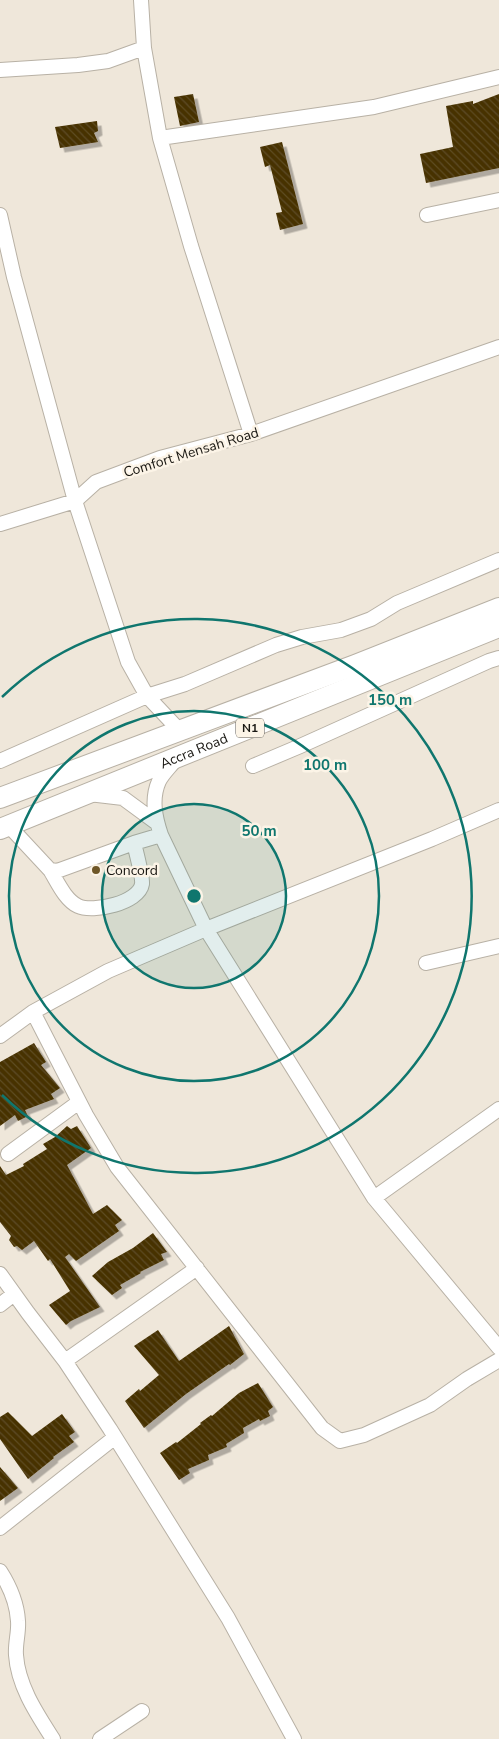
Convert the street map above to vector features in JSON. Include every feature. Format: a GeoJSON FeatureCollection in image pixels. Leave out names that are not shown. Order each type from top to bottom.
{"type":"FeatureCollection","features":[{"type":"Feature","properties":{"kind":"highway","name":"Accra Road"},"geometry":{"type":"LineString","coordinates":[[0,798],[355,665],[499,608]]}},
{"type":"Feature","properties":{"kind":"highway","name":"Accra Road"},"geometry":{"type":"LineString","coordinates":[[4,827],[499,627]]}},
{"type":"Feature","properties":{"kind":"street"},"geometry":{"type":"LineString","coordinates":[[141,0],[144,48],[160,138],[191,246],[251,434]]}},
{"type":"Feature","properties":{"kind":"street"},"geometry":{"type":"LineString","coordinates":[[0,70],[78,65],[108,60],[144,48]]}},
{"type":"Feature","properties":{"kind":"street"},"geometry":{"type":"LineString","coordinates":[[160,138],[374,107],[499,78]]}},
{"type":"Feature","properties":{"kind":"street"},"geometry":{"type":"LineString","coordinates":[[427,216],[499,200]]}},
{"type":"Feature","properties":{"kind":"street"},"geometry":{"type":"LineString","coordinates":[[0,215],[7,278],[75,501],[128,662],[147,696],[180,731]]}},
{"type":"Feature","properties":{"kind":"street","name":"Comfort Mensah Road"},"geometry":{"type":"LineString","coordinates":[[75,501],[96,482],[160,458],[251,434],[499,346]]}},
{"type":"Feature","properties":{"kind":"street"},"geometry":{"type":"LineString","coordinates":[[0,524],[75,501]]}},
{"type":"Feature","properties":{"kind":"street"},"geometry":{"type":"LineString","coordinates":[[0,761],[147,696],[186,684],[276,645],[302,637],[352,627],[371,619],[397,602],[499,560]]}},
{"type":"Feature","properties":{"kind":"street"},"geometry":{"type":"LineString","coordinates":[[253,766],[499,658]]}},
{"type":"Feature","properties":{"kind":"street"},"geometry":{"type":"LineString","coordinates":[[177,758],[160,780],[154,800],[159,829],[206,928],[374,1198],[497,1341]]}},
{"type":"Feature","properties":{"kind":"street"},"geometry":{"type":"LineString","coordinates":[[88,794],[123,798],[159,829]]}},
{"type":"Feature","properties":{"kind":"street"},"geometry":{"type":"LineString","coordinates":[[0,1036],[33,1012],[108,971],[206,928],[432,839],[499,810]]}},
{"type":"Feature","properties":{"kind":"street"},"geometry":{"type":"LineString","coordinates":[[4,827],[50,870],[68,898],[78,906],[104,908],[138,894],[142,884],[134,843]]}},
{"type":"Feature","properties":{"kind":"street"},"geometry":{"type":"LineString","coordinates":[[50,870],[57,871],[134,843],[159,829]]}},
{"type":"Feature","properties":{"kind":"street"},"geometry":{"type":"LineString","coordinates":[[426,963],[499,946]]}},
{"type":"Feature","properties":{"kind":"street"},"geometry":{"type":"LineString","coordinates":[[33,1012],[79,1102],[117,1167],[322,1428],[340,1441],[364,1435],[430,1405],[467,1379],[499,1360]]}},
{"type":"Feature","properties":{"kind":"street"},"geometry":{"type":"LineString","coordinates":[[8,1154],[79,1102]]}},
{"type":"Feature","properties":{"kind":"street"},"geometry":{"type":"LineString","coordinates":[[374,1198],[499,1109]]}},
{"type":"Feature","properties":{"kind":"street"},"geometry":{"type":"LineString","coordinates":[[65,1361],[197,1268]]}},
{"type":"Feature","properties":{"kind":"street"},"geometry":{"type":"LineString","coordinates":[[0,1274],[65,1361],[228,1618],[294,1739]]}},
{"type":"Feature","properties":{"kind":"street"},"geometry":{"type":"LineString","coordinates":[[0,1305],[14,1294]]}},
{"type":"Feature","properties":{"kind":"street"},"geometry":{"type":"LineString","coordinates":[[0,1528],[114,1438]]}},
{"type":"Feature","properties":{"kind":"street"},"geometry":{"type":"LineString","coordinates":[[0,1571],[12,1593],[18,1621],[16,1656],[24,1687],[39,1718],[53,1739]]}},
{"type":"Feature","properties":{"kind":"street"},"geometry":{"type":"LineString","coordinates":[[100,1739],[142,1711]]}},
{"type":"Feature","properties":{"kind":"building"},"geometry":{"type":"Polygon","coordinates":[[[193,94],[199,122],[180,126],[174,97],[193,94]]]}},
{"type":"Feature","properties":{"kind":"building"},"geometry":{"type":"Polygon","coordinates":[[[499,94],[499,168],[426,183],[420,154],[453,147],[446,106],[473,101],[473,104],[499,94]]]}},
{"type":"Feature","properties":{"kind":"building"},"geometry":{"type":"Polygon","coordinates":[[[97,121],[98,131],[94,133],[98,142],[60,148],[55,127],[97,121]]]}},
{"type":"Feature","properties":{"kind":"building"},"geometry":{"type":"Polygon","coordinates":[[[282,142],[303,224],[280,230],[276,213],[282,212],[270,165],[265,167],[260,147],[282,142]]]}},
{"type":"Feature","properties":{"kind":"building"},"geometry":{"type":"Polygon","coordinates":[[[34,1043],[46,1062],[41,1065],[60,1088],[51,1094],[54,1099],[25,1110],[28,1116],[18,1121],[15,1115],[0,1126],[0,1062],[34,1043]]]}},
{"type":"Feature","properties":{"kind":"building"},"geometry":{"type":"Polygon","coordinates":[[[67,1126],[71,1129],[77,1126],[91,1148],[67,1165],[93,1214],[107,1205],[122,1220],[115,1225],[119,1231],[76,1261],[69,1254],[65,1257],[100,1307],[66,1325],[49,1305],[70,1291],[50,1259],[48,1261],[34,1241],[22,1250],[17,1246],[14,1247],[9,1240],[11,1236],[0,1222],[0,1166],[6,1175],[24,1166],[23,1164],[47,1149],[43,1144],[55,1137],[67,1126]]]}},
{"type":"Feature","properties":{"kind":"building"},"geometry":{"type":"Polygon","coordinates":[[[153,1233],[167,1252],[161,1254],[164,1260],[120,1285],[122,1288],[112,1295],[92,1276],[108,1262],[133,1248],[153,1233]]]}},
{"type":"Feature","properties":{"kind":"building"},"geometry":{"type":"Polygon","coordinates":[[[229,1326],[244,1354],[186,1394],[144,1428],[125,1401],[159,1375],[134,1346],[158,1330],[179,1361],[229,1326]]]}},
{"type":"Feature","properties":{"kind":"building"},"geometry":{"type":"Polygon","coordinates":[[[258,1383],[273,1407],[268,1411],[270,1416],[260,1421],[259,1419],[243,1428],[244,1433],[226,1444],[227,1447],[208,1455],[209,1460],[188,1469],[190,1473],[179,1480],[160,1453],[177,1443],[239,1393],[258,1383]]]}},
{"type":"Feature","properties":{"kind":"building"},"geometry":{"type":"Polygon","coordinates":[[[8,1412],[32,1436],[62,1414],[75,1432],[69,1436],[74,1442],[28,1479],[0,1439],[0,1417],[8,1412]]]}},
{"type":"Feature","properties":{"kind":"building"},"geometry":{"type":"Polygon","coordinates":[[[0,1467],[18,1488],[0,1501],[0,1467]]]}},
{"type":"Feature","properties":{"kind":"place","name":"Concord"},"geometry":{"type":"Point","coordinates":[96,870]}}]}
